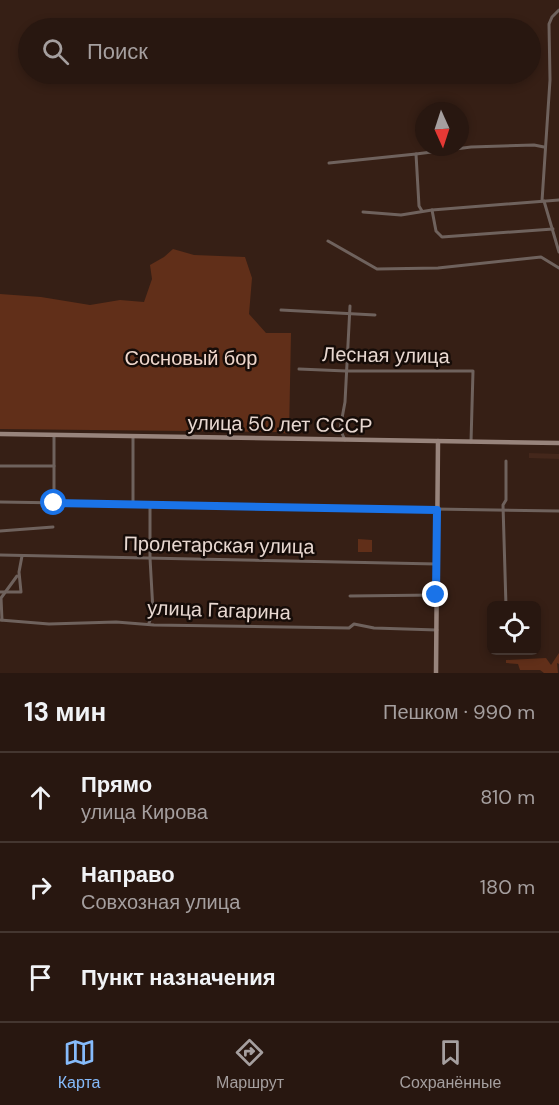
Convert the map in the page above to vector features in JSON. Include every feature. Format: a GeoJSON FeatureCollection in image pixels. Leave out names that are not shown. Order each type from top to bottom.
{"type":"FeatureCollection","features":[{"type":"Feature","properties":{"kind":"street"},"geometry":{"type":"LineString","coordinates":[[559,10],[549,24],[550,80],[544,147],[543,201],[559,252]]}},
{"type":"Feature","properties":{"kind":"street"},"geometry":{"type":"LineString","coordinates":[[469,147],[534,145],[544,147]]}},
{"type":"Feature","properties":{"kind":"street"},"geometry":{"type":"LineString","coordinates":[[329,163],[415,154]]}},
{"type":"Feature","properties":{"kind":"street"},"geometry":{"type":"LineString","coordinates":[[416,156],[419,206],[422,211]]}},
{"type":"Feature","properties":{"kind":"street"},"geometry":{"type":"LineString","coordinates":[[363,212],[401,215],[432,210],[559,200]]}},
{"type":"Feature","properties":{"kind":"street"},"geometry":{"type":"LineString","coordinates":[[432,210],[436,231],[442,237],[553,229]]}},
{"type":"Feature","properties":{"kind":"street"},"geometry":{"type":"LineString","coordinates":[[328,241],[377,269],[438,268],[541,257],[559,268]]}},
{"type":"Feature","properties":{"kind":"street"},"geometry":{"type":"LineString","coordinates":[[345,440],[340,429],[345,402],[350,306]]}},
{"type":"Feature","properties":{"kind":"street"},"geometry":{"type":"LineString","coordinates":[[281,310],[375,315]]}},
{"type":"Feature","properties":{"kind":"street","name":"Лесная улица"},"geometry":{"type":"LineString","coordinates":[[299,369],[346,372],[472,371],[471,441]]}},
{"type":"Feature","properties":{"kind":"street","name":"улица 50 лет СССР"},"geometry":{"type":"LineString","coordinates":[[0,434],[559,443]]}},
{"type":"Feature","properties":{"kind":"street"},"geometry":{"type":"LineString","coordinates":[[54,435],[54,503]]}},
{"type":"Feature","properties":{"kind":"street"},"geometry":{"type":"LineString","coordinates":[[132,437],[133,504]]}},
{"type":"Feature","properties":{"kind":"street"},"geometry":{"type":"LineString","coordinates":[[436,673],[438,441]]}},
{"type":"Feature","properties":{"kind":"street"},"geometry":{"type":"LineString","coordinates":[[506,462],[506,500],[503,505],[506,601]]}},
{"type":"Feature","properties":{"kind":"street"},"geometry":{"type":"LineString","coordinates":[[0,466],[54,466]]}},
{"type":"Feature","properties":{"kind":"street"},"geometry":{"type":"LineString","coordinates":[[0,502],[559,511]]}},
{"type":"Feature","properties":{"kind":"street"},"geometry":{"type":"LineString","coordinates":[[149,623],[153,611],[150,504]]}},
{"type":"Feature","properties":{"kind":"street"},"geometry":{"type":"LineString","coordinates":[[0,531],[53,526]]}},
{"type":"Feature","properties":{"kind":"street","name":"Пролетарская улица"},"geometry":{"type":"LineString","coordinates":[[0,555],[437,564]]}},
{"type":"Feature","properties":{"kind":"street"},"geometry":{"type":"LineString","coordinates":[[1,620],[2,592],[15,580],[22,556]]}},
{"type":"Feature","properties":{"kind":"street"},"geometry":{"type":"LineString","coordinates":[[2,592],[21,592],[19,572]]}},
{"type":"Feature","properties":{"kind":"street"},"geometry":{"type":"LineString","coordinates":[[350,596],[436,595]]}},
{"type":"Feature","properties":{"kind":"street","name":"улица Гагарина"},"geometry":{"type":"LineString","coordinates":[[1,620],[49,624],[110,622],[154,625],[349,628],[354,624],[374,628],[436,630]]}},
{"type":"Feature","properties":{"kind":"shaded area"},"geometry":{"type":"Polygon","coordinates":[[[529,453],[559,454],[559,459],[529,458],[529,453]]]}},
{"type":"Feature","properties":{"kind":"green space","name":"Сосновый бор"},"geometry":{"type":"Polygon","coordinates":[[[173,249],[194,255],[245,257],[252,278],[249,314],[266,333],[291,333],[289,434],[0,429],[0,294],[41,297],[90,305],[120,300],[144,302],[152,279],[150,265],[173,249]]]}},
{"type":"Feature","properties":{"kind":"green space"},"geometry":{"type":"Polygon","coordinates":[[[358,539],[372,540],[372,552],[358,552],[358,539]]]}},
{"type":"Feature","properties":{"kind":"green space"},"geometry":{"type":"Polygon","coordinates":[[[559,653],[558,673],[520,670],[518,664],[506,663],[506,660],[546,658],[551,665],[559,653]]]}},
{"type":"Feature","properties":{"kind":"route"},"geometry":{"type":"LineString","coordinates":[[54,503],[437,510],[436,595]]}}]}
